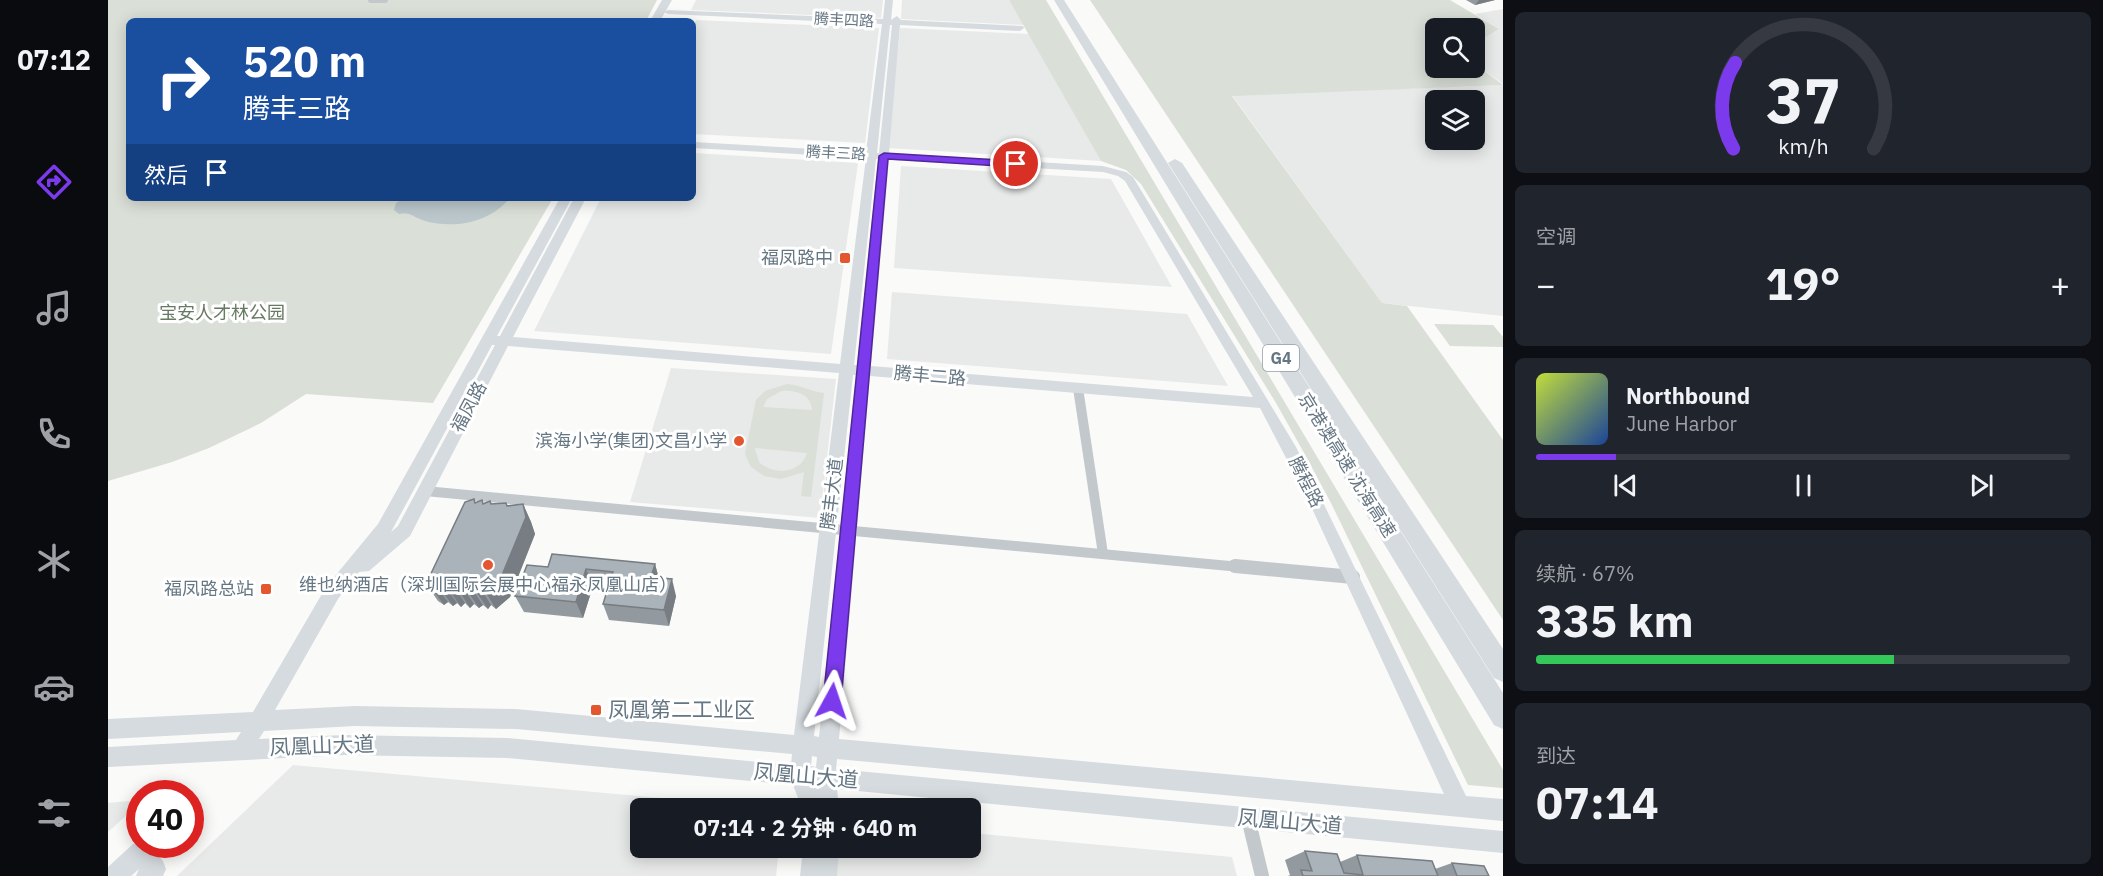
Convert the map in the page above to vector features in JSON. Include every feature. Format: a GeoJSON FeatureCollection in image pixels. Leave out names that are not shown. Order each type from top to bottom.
{"type":"FeatureCollection","features":[{"type":"Feature","properties":{"kind":"highway","name":"京港澳高速 沈海高速"},"geometry":{"type":"LineString","coordinates":[[1059,0],[1503,716]]}},
{"type":"Feature","properties":{"kind":"highway","name":"京港澳高速 沈海高速"},"geometry":{"type":"LineString","coordinates":[[1070,0],[1503,670]]}},
{"type":"Feature","properties":{"kind":"main road"},"geometry":{"type":"LineString","coordinates":[[657,18],[667,0]]}},
{"type":"Feature","properties":{"kind":"street"},"geometry":{"type":"LineString","coordinates":[[371,0],[385,0]]}},
{"type":"Feature","properties":{"kind":"street"},"geometry":{"type":"LineString","coordinates":[[665,18],[674,0]]}},
{"type":"Feature","properties":{"kind":"street"},"geometry":{"type":"LineString","coordinates":[[675,18],[684,0]]}},
{"type":"Feature","properties":{"kind":"street","name":"腾丰大道"},"geometry":{"type":"LineString","coordinates":[[889,0],[892,22]]}},
{"type":"Feature","properties":{"kind":"street","name":"腾丰大道"},"geometry":{"type":"LineString","coordinates":[[828,798],[825,778],[864,371],[878,156],[892,22],[899,0]]}},
{"type":"Feature","properties":{"kind":"street","name":"腾丰四路"},"geometry":{"type":"LineString","coordinates":[[668,12],[1020,28]]}},
{"type":"Feature","properties":{"kind":"street","name":"腾丰三路"},"geometry":{"type":"LineString","coordinates":[[696,145],[1103,169],[1122,174]]}},
{"type":"Feature","properties":{"kind":"street","name":"腾丰大道"},"geometry":{"type":"LineString","coordinates":[[808,798],[800,776],[803,745],[846,370],[878,156]]}},
{"type":"Feature","properties":{"kind":"street","name":"腾程路"},"geometry":{"type":"LineString","coordinates":[[1122,174],[1132,185],[1264,403],[1317,502],[1460,806]]}},
{"type":"Feature","properties":{"kind":"street","name":"福凤路"},"geometry":{"type":"LineString","coordinates":[[242,749],[332,593],[384,530],[564,201]]}},
{"type":"Feature","properties":{"kind":"street","name":"福凤路"},"geometry":{"type":"LineString","coordinates":[[332,593],[404,531],[578,201]]}},
{"type":"Feature","properties":{"kind":"street","name":"腾丰二路"},"geometry":{"type":"LineString","coordinates":[[488,340],[1264,403]]}},
{"type":"Feature","properties":{"kind":"street"},"geometry":{"type":"LineString","coordinates":[[1078,388],[1102,554]]}},
{"type":"Feature","properties":{"kind":"street"},"geometry":{"type":"LineString","coordinates":[[425,491],[1353,577]]}},
{"type":"Feature","properties":{"kind":"street","name":"凤凰山大道"},"geometry":{"type":"LineString","coordinates":[[108,729],[258,720],[409,716],[516,719],[1503,810]]}},
{"type":"Feature","properties":{"kind":"street","name":"凤凰山大道"},"geometry":{"type":"LineString","coordinates":[[108,757],[366,745],[485,747],[1503,842]]}},
{"type":"Feature","properties":{"kind":"street"},"geometry":{"type":"LineString","coordinates":[[1248,818],[1262,876]]}},
{"type":"Feature","properties":{"kind":"street"},"geometry":{"type":"LineString","coordinates":[[115,876],[141,852],[155,869],[147,876]]}},
{"type":"Feature","properties":{"kind":"street"},"geometry":{"type":"LineString","coordinates":[[811,876],[813,858]]}},
{"type":"Feature","properties":{"kind":"street"},"geometry":{"type":"LineString","coordinates":[[826,876],[827,858]]}},
{"type":"Feature","properties":{"kind":"shaded area"},"geometry":{"type":"Polygon","coordinates":[[[696,0],[883,0],[881,18],[691,10],[696,0]]]}},
{"type":"Feature","properties":{"kind":"shaded area"},"geometry":{"type":"Polygon","coordinates":[[[902,0],[1009,0],[1024,25],[901,19],[902,0]]]}},
{"type":"Feature","properties":{"kind":"shaded area"},"geometry":{"type":"Polygon","coordinates":[[[1503,9],[1503,84],[1485,71],[1485,38],[1499,29],[1485,18],[1475,14],[1503,9]]]}},
{"type":"Feature","properties":{"kind":"shaded area"},"geometry":{"type":"Polygon","coordinates":[[[696,20],[879,28],[865,143],[696,134],[696,20]]]}},
{"type":"Feature","properties":{"kind":"shaded area"},"geometry":{"type":"Polygon","coordinates":[[[900,28],[1030,34],[1101,161],[888,148],[900,28]]]}},
{"type":"Feature","properties":{"kind":"shaded area"},"geometry":{"type":"Polygon","coordinates":[[[1503,85],[1503,316],[1382,303],[1232,95],[1503,85]]]}},
{"type":"Feature","properties":{"kind":"shaded area"},"geometry":{"type":"Polygon","coordinates":[[[696,153],[858,163],[831,354],[534,331],[599,201],[696,201],[696,153]]]}},
{"type":"Feature","properties":{"kind":"shaded area"},"geometry":{"type":"Polygon","coordinates":[[[901,166],[1111,179],[1172,287],[894,268],[901,166]]]}},
{"type":"Feature","properties":{"kind":"shaded area"},"geometry":{"type":"Polygon","coordinates":[[[399,201],[507,201],[482,218],[460,224],[436,223],[406,213],[399,214],[394,210],[399,201]]]}},
{"type":"Feature","properties":{"kind":"shaded area"},"geometry":{"type":"Polygon","coordinates":[[[892,292],[1187,314],[1228,386],[887,359],[892,292]]]}},
{"type":"Feature","properties":{"kind":"shaded area","name":"滨海小学(集团)文昌小学"},"geometry":{"type":"Polygon","coordinates":[[[671,368],[836,379],[820,518],[630,502],[671,368]]]}},
{"type":"Feature","properties":{"kind":"shaded area"},"geometry":{"type":"Polygon","coordinates":[[[293,765],[660,798],[630,798],[630,858],[778,858],[776,876],[177,876],[196,858],[204,858],[204,850],[293,765]]]}},
{"type":"Feature","properties":{"kind":"shaded area"},"geometry":{"type":"Polygon","coordinates":[[[126,801],[126,816],[108,832],[108,803],[126,801]]]}},
{"type":"Feature","properties":{"kind":"shaded area"},"geometry":{"type":"Polygon","coordinates":[[[981,834],[1232,857],[1237,876],[833,876],[834,858],[981,858],[981,834]]]}},
{"type":"Feature","properties":{"kind":"green space","name":"宝安人才林公园"},"geometry":{"type":"Polygon","coordinates":[[[108,0],[657,0],[648,18],[126,18],[126,201],[551,201],[433,403],[306,394],[261,423],[209,448],[172,462],[108,481],[108,0]]]}},
{"type":"Feature","properties":{"kind":"green space"},"geometry":{"type":"Polygon","coordinates":[[[1009,0],[1046,0],[1503,770],[1503,788],[1468,785],[1331,503],[1276,403],[1141,184],[1126,170],[1101,161],[1009,0]]]}},
{"type":"Feature","properties":{"kind":"green space"},"geometry":{"type":"Polygon","coordinates":[[[1090,0],[1450,0],[1480,18],[1425,18],[1425,78],[1485,78],[1485,72],[1503,85],[1232,96],[1382,303],[1407,306],[1503,440],[1503,620],[1090,0]]]}},
{"type":"Feature","properties":{"kind":"green space"},"geometry":{"type":"Polygon","coordinates":[[[1485,21],[1499,29],[1485,38],[1485,21]]]}},
{"type":"Feature","properties":{"kind":"green space"},"geometry":{"type":"Polygon","coordinates":[[[1434,324],[1493,325],[1503,337],[1503,347],[1450,346],[1434,324]]]}},
{"type":"Feature","properties":{"kind":"green space"},"geometry":{"type":"Polygon","coordinates":[[[787,384],[824,393],[811,497],[801,496],[804,472],[781,479],[764,476],[751,467],[745,454],[756,400],[765,391],[787,384]],[[781,391],[767,399],[763,407],[812,410],[809,400],[802,394],[781,391]],[[755,448],[759,462],[772,469],[786,471],[799,465],[807,453],[755,448]]]}},
{"type":"Feature","properties":{"kind":"building"},"geometry":{"type":"Polygon","coordinates":[[[474,499],[475,503],[482,500],[483,504],[490,501],[491,504],[506,503],[507,506],[523,504],[526,517],[500,580],[486,593],[481,589],[477,593],[472,589],[468,592],[463,588],[459,591],[454,587],[450,591],[445,586],[441,590],[436,586],[432,589],[426,584],[465,502],[474,499]]]}},
{"type":"Feature","properties":{"kind":"building"},"geometry":{"type":"Polygon","coordinates":[[[552,554],[655,564],[651,577],[672,579],[664,610],[603,604],[613,572],[586,569],[576,602],[515,596],[527,565],[548,567],[552,554]]]}},
{"type":"Feature","properties":{"kind":"building"},"geometry":{"type":"Polygon","coordinates":[[[1305,851],[1337,854],[1344,873],[1363,875],[1357,855],[1432,861],[1438,876],[1303,876],[1301,870],[1312,871],[1305,851]]]}},
{"type":"Feature","properties":{"kind":"building"},"geometry":{"type":"Polygon","coordinates":[[[1452,863],[1484,866],[1489,876],[1457,876],[1452,863]]]}},
{"type":"Feature","properties":{"kind":"place","name":"福凤路中"},"geometry":{"type":"Point","coordinates":[845,258]}},
{"type":"Feature","properties":{"kind":"place","name":"滨海小学(集团)文昌小学"},"geometry":{"type":"Point","coordinates":[739,441]}},
{"type":"Feature","properties":{"kind":"place","name":"维也纳酒店（深圳国际会展中心福永凤凰山店）"},"geometry":{"type":"Point","coordinates":[488,565]}},
{"type":"Feature","properties":{"kind":"place","name":"福凤路总站"},"geometry":{"type":"Point","coordinates":[266,589]}},
{"type":"Feature","properties":{"kind":"place","name":"凤凰第二工业区"},"geometry":{"type":"Point","coordinates":[596,710]}},
{"type":"Feature","properties":{"kind":"route"},"geometry":{"type":"LineString","coordinates":[[832,701],[884,156],[1016,164]]}}]}
